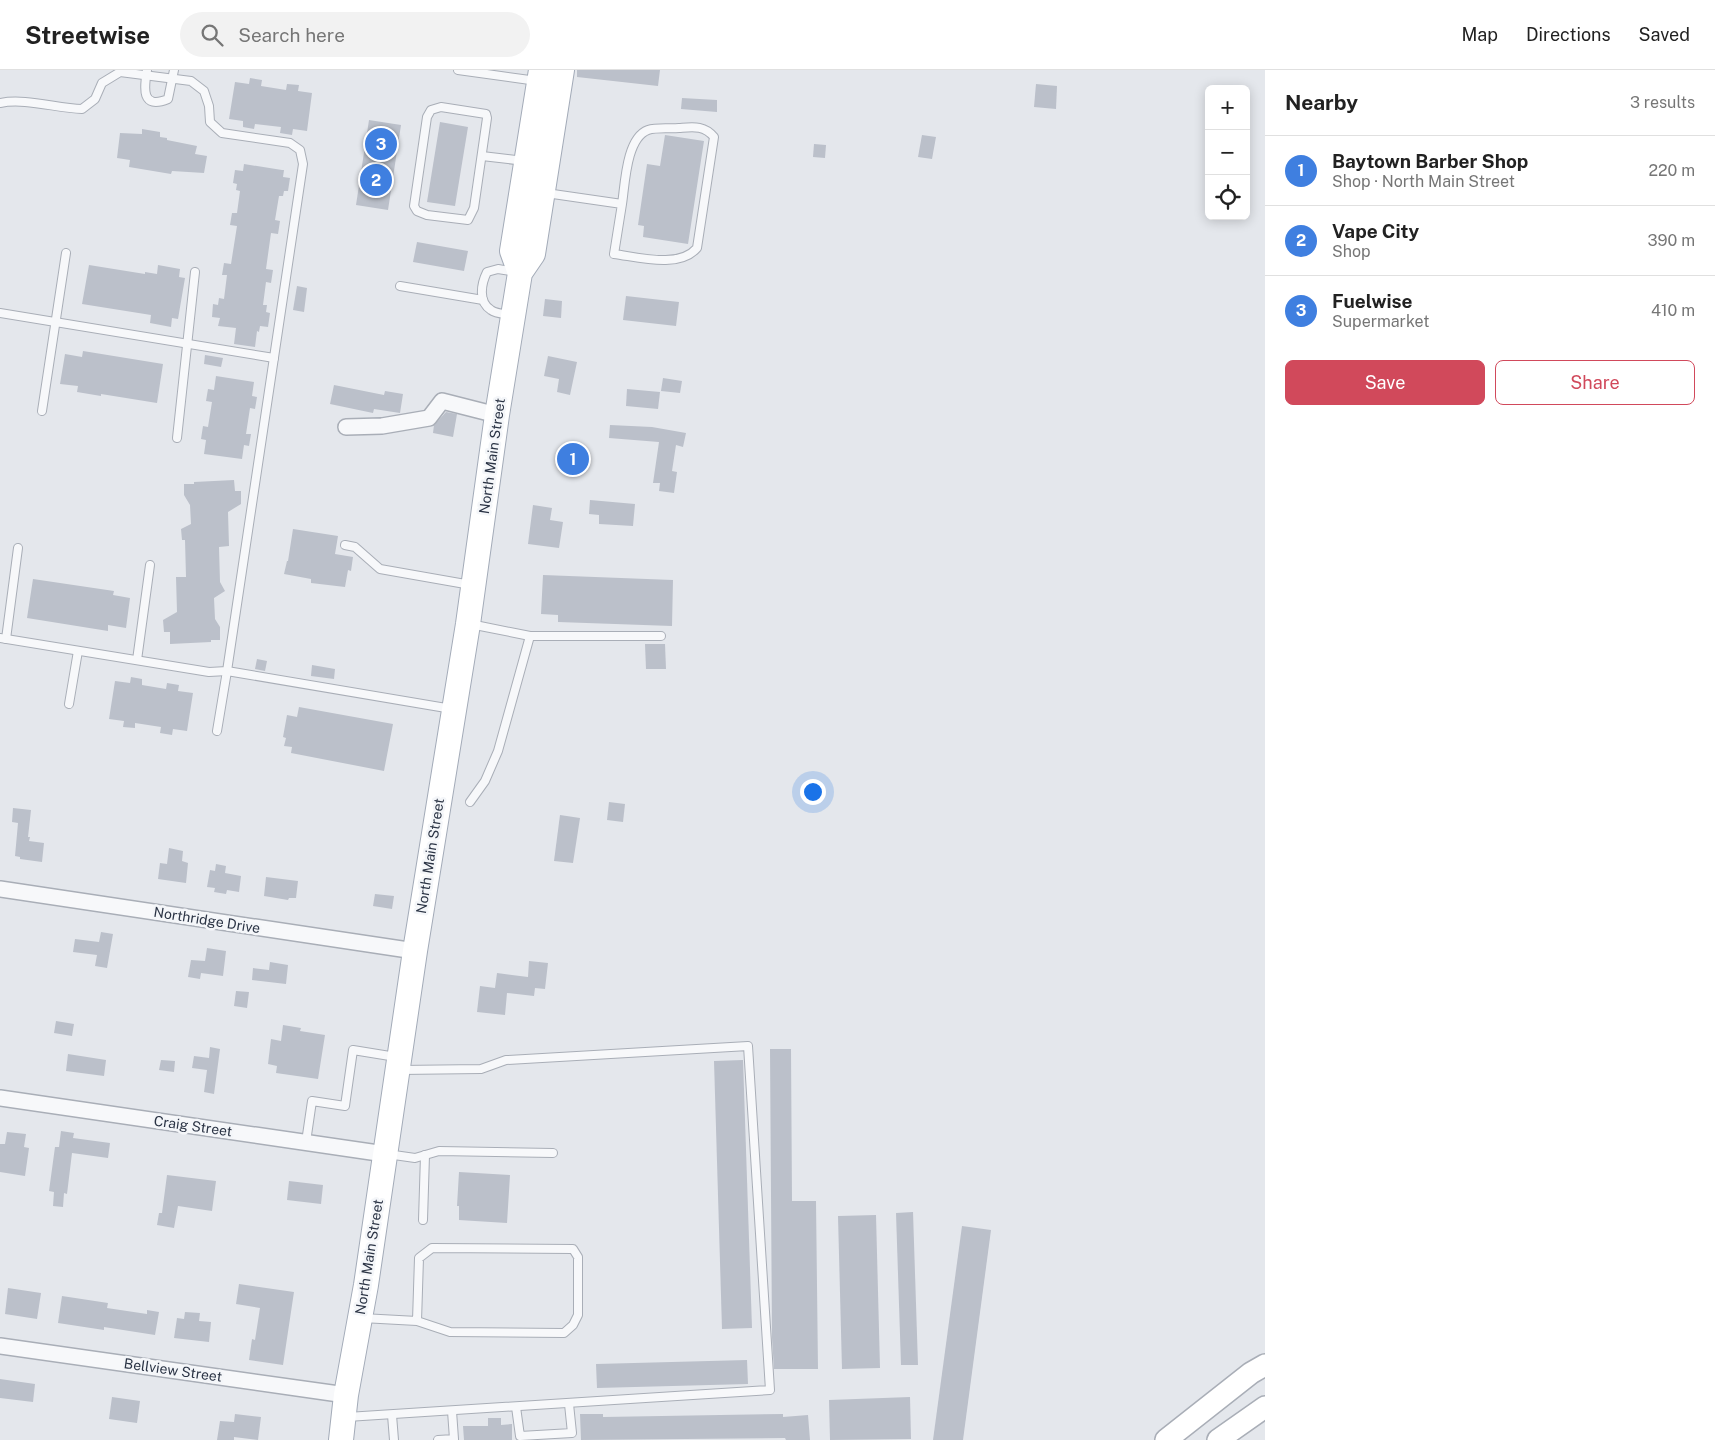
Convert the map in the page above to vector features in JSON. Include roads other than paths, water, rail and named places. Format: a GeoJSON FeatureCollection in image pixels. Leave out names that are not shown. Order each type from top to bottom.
{"type":"FeatureCollection","features":[{"type":"Feature","properties":{"kind":"main road","name":"North Main Street"},"geometry":{"type":"LineString","coordinates":[[344,1417],[415,951],[474,585],[497,415],[513,316],[520,273],[533,254],[562,70]]}},
{"type":"Feature","properties":{"kind":"main road","name":"North Main Street"},"geometry":{"type":"LineString","coordinates":[[520,273],[512,251],[540,76]]}},
{"type":"Feature","properties":{"kind":"main road"},"geometry":{"type":"LineString","coordinates":[[1166,1440],[1251,1373],[1265,1366]]}},
{"type":"Feature","properties":{"kind":"main road"},"geometry":{"type":"LineString","coordinates":[[1218,1440],[1265,1408]]}},
{"type":"Feature","properties":{"kind":"street"},"geometry":{"type":"LineString","coordinates":[[346,427],[382,426],[429,418],[442,401],[497,415]]}},
{"type":"Feature","properties":{"kind":"street","name":"Northridge Drive"},"geometry":{"type":"LineString","coordinates":[[0,889],[415,951]]}},
{"type":"Feature","properties":{"kind":"street","name":"Craig Street"},"geometry":{"type":"LineString","coordinates":[[0,1098],[385,1154]]}},
{"type":"Feature","properties":{"kind":"street","name":"Bellview Street"},"geometry":{"type":"LineString","coordinates":[[0,1346],[344,1417]]}},
{"type":"Feature","properties":{"kind":"lane"},"geometry":{"type":"LineString","coordinates":[[146,73],[144,90],[146,97],[152,101],[160,102],[168,99],[174,70]]}},
{"type":"Feature","properties":{"kind":"lane"},"geometry":{"type":"LineString","coordinates":[[458,70],[540,76]]}},
{"type":"Feature","properties":{"kind":"lane"},"geometry":{"type":"LineString","coordinates":[[0,103],[12,101],[82,109],[95,99],[102,83],[120,72],[146,73],[191,81],[204,91],[210,106],[210,122],[222,133],[290,143],[300,150],[303,164],[217,731]]}},
{"type":"Feature","properties":{"kind":"lane"},"geometry":{"type":"LineString","coordinates":[[441,107],[486,114],[482,156],[474,208],[468,220],[427,215],[417,211],[414,206],[415,195],[427,117],[431,110],[441,107]]}},
{"type":"Feature","properties":{"kind":"lane"},"geometry":{"type":"LineString","coordinates":[[699,127],[708,130],[714,137],[697,248],[691,255],[679,260],[614,254],[622,204],[632,147],[638,137],[648,130],[699,127]]}},
{"type":"Feature","properties":{"kind":"lane"},"geometry":{"type":"LineString","coordinates":[[482,156],[526,162]]}},
{"type":"Feature","properties":{"kind":"lane"},"geometry":{"type":"LineString","coordinates":[[542,192],[622,204]]}},
{"type":"Feature","properties":{"kind":"lane"},"geometry":{"type":"LineString","coordinates":[[42,411],[66,253]]}},
{"type":"Feature","properties":{"kind":"lane"},"geometry":{"type":"LineString","coordinates":[[513,316],[491,311],[482,300],[482,283],[486,272],[498,269],[520,273]]}},
{"type":"Feature","properties":{"kind":"lane"},"geometry":{"type":"LineString","coordinates":[[177,438],[195,272]]}},
{"type":"Feature","properties":{"kind":"lane"},"geometry":{"type":"LineString","coordinates":[[400,286],[482,300]]}},
{"type":"Feature","properties":{"kind":"lane"},"geometry":{"type":"LineString","coordinates":[[0,313],[274,358]]}},
{"type":"Feature","properties":{"kind":"lane"},"geometry":{"type":"LineString","coordinates":[[345,545],[355,547],[380,569],[474,585]]}},
{"type":"Feature","properties":{"kind":"lane"},"geometry":{"type":"LineString","coordinates":[[18,548],[3,638],[209,672],[227,671],[454,709]]}},
{"type":"Feature","properties":{"kind":"lane"},"geometry":{"type":"LineString","coordinates":[[137,660],[150,565]]}},
{"type":"Feature","properties":{"kind":"lane"},"geometry":{"type":"LineString","coordinates":[[468,624],[530,636],[661,636]]}},
{"type":"Feature","properties":{"kind":"lane"},"geometry":{"type":"LineString","coordinates":[[470,802],[485,781],[498,751],[530,636]]}},
{"type":"Feature","properties":{"kind":"lane"},"geometry":{"type":"LineString","coordinates":[[69,704],[78,650]]}},
{"type":"Feature","properties":{"kind":"lane"},"geometry":{"type":"LineString","coordinates":[[306,1142],[312,1101],[345,1106],[352,1050],[398,1063],[481,1069],[506,1060],[748,1046],[770,1390],[344,1417]]}},
{"type":"Feature","properties":{"kind":"lane"},"geometry":{"type":"LineString","coordinates":[[385,1154],[415,1158],[439,1151],[552,1153]]}},
{"type":"Feature","properties":{"kind":"lane"},"geometry":{"type":"LineString","coordinates":[[423,1220],[425,1155]]}},
{"type":"Feature","properties":{"kind":"lane"},"geometry":{"type":"LineString","coordinates":[[360,1318],[417,1321],[450,1332],[564,1333],[573,1325],[578,1315],[578,1257],[574,1249],[432,1248],[419,1258],[417,1321]]}},
{"type":"Feature","properties":{"kind":"lane"},"geometry":{"type":"LineString","coordinates":[[516,1407],[520,1436],[528,1436],[572,1433],[569,1404]]}},
{"type":"Feature","properties":{"kind":"lane"},"geometry":{"type":"LineString","coordinates":[[438,1440],[454,1439],[452,1411]]}},
{"type":"Feature","properties":{"kind":"lane"},"geometry":{"type":"LineString","coordinates":[[392,1415],[394,1440]]}},
{"type":"Feature","properties":{"kind":"place","name":"Fuelwise"},"geometry":{"type":"Point","coordinates":[381,144]}},
{"type":"Feature","properties":{"kind":"place","name":"Vape City"},"geometry":{"type":"Point","coordinates":[376,180]}},
{"type":"Feature","properties":{"kind":"place","name":"Baytown Barber Shop"},"geometry":{"type":"Point","coordinates":[573,459]}}]}
